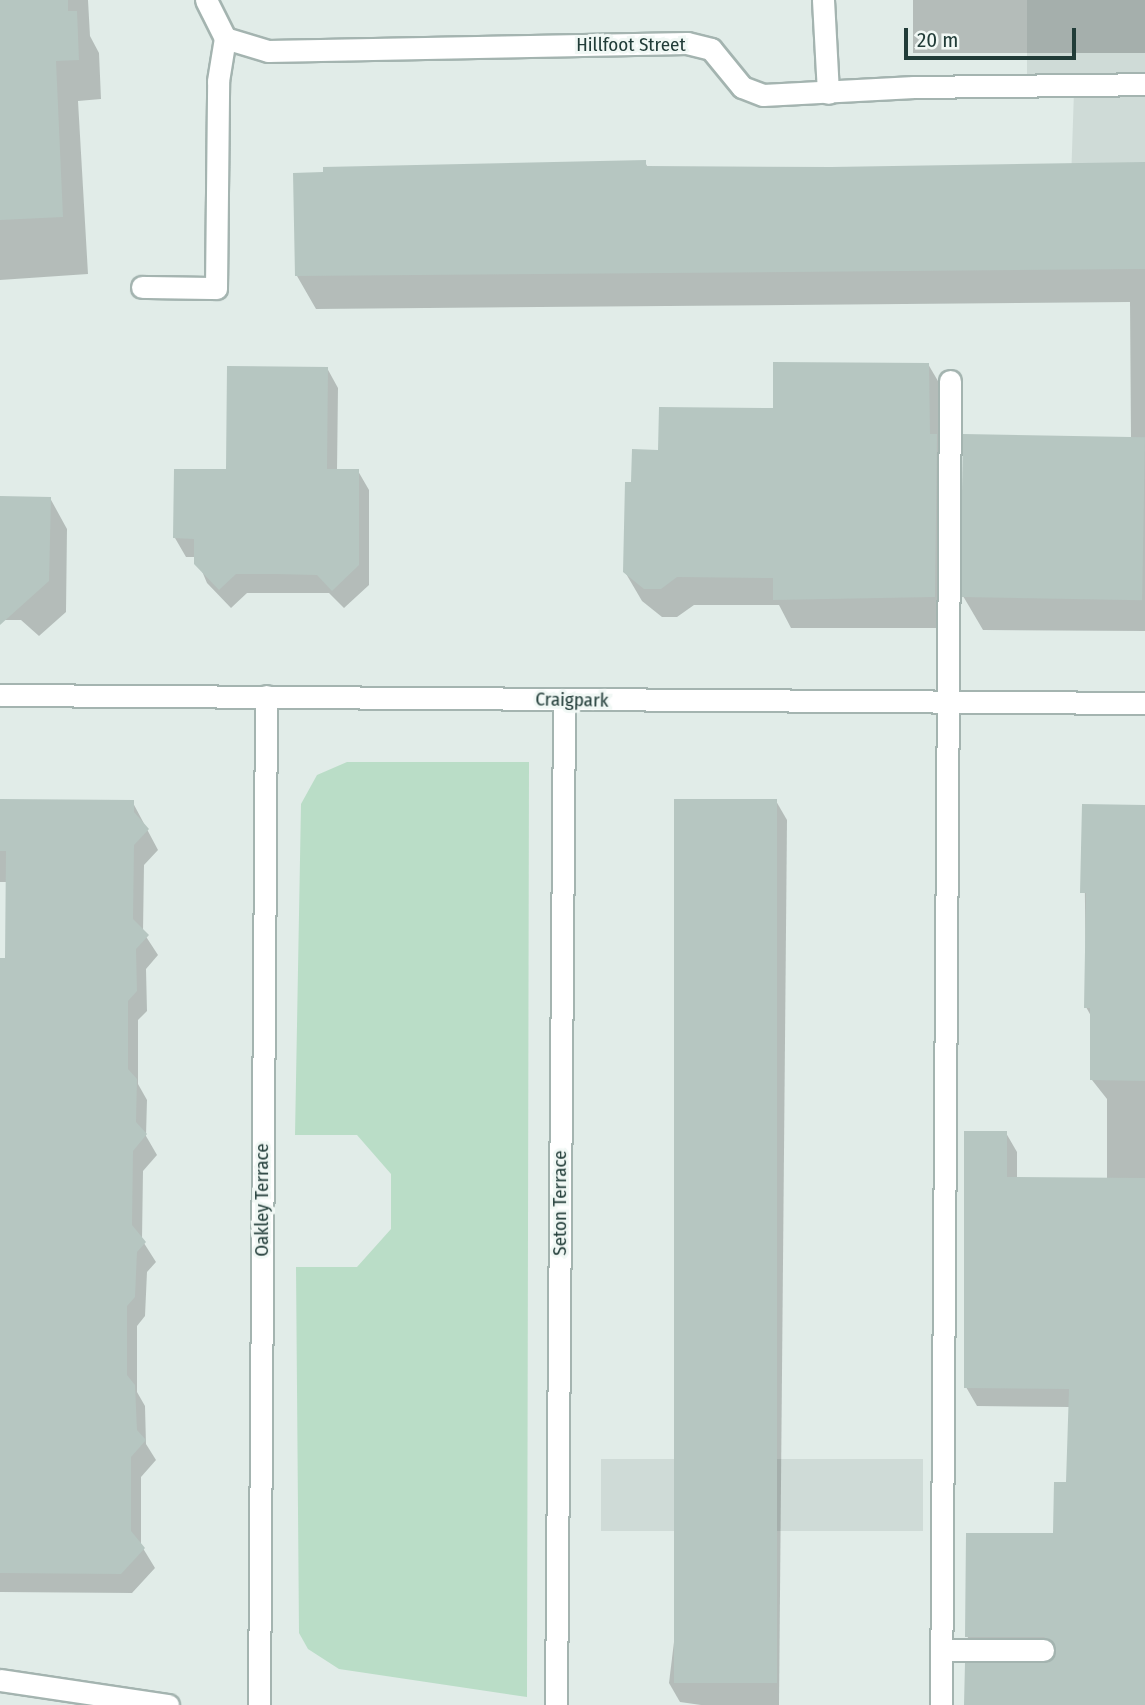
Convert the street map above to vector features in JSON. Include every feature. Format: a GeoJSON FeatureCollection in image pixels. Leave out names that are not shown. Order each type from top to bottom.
{"type":"FeatureCollection","features":[{"type":"Feature","properties":{"kind":"street"},"geometry":{"type":"LineString","coordinates":[[142,287],[216,288],[218,81],[225,38],[206,0]]}},
{"type":"Feature","properties":{"kind":"street"},"geometry":{"type":"LineString","coordinates":[[823,0],[828,93]]}},
{"type":"Feature","properties":{"kind":"street","name":"Hillfoot Street"},"geometry":{"type":"LineString","coordinates":[[225,38],[268,51],[687,43],[711,50],[741,86],[763,95],[914,87],[1145,84]]}},
{"type":"Feature","properties":{"kind":"street"},"geometry":{"type":"LineString","coordinates":[[941,1705],[950,381]]}},
{"type":"Feature","properties":{"kind":"street","name":"Craigpark"},"geometry":{"type":"LineString","coordinates":[[0,695],[1145,703]]}},
{"type":"Feature","properties":{"kind":"street","name":"Oakley Terrace"},"geometry":{"type":"LineString","coordinates":[[259,1705],[266,696]]}},
{"type":"Feature","properties":{"kind":"street","name":"Seton Terrace"},"geometry":{"type":"LineString","coordinates":[[556,1705],[564,700]]}},
{"type":"Feature","properties":{"kind":"street"},"geometry":{"type":"LineString","coordinates":[[943,1650],[1043,1650]]}},
{"type":"Feature","properties":{"kind":"street"},"geometry":{"type":"LineString","coordinates":[[0,1680],[169,1705]]}},
{"type":"Feature","properties":{"kind":"shaded area"},"geometry":{"type":"Polygon","coordinates":[[[1027,0],[1145,0],[1145,210],[1070,211],[1074,91],[1027,94],[1027,0]]]}},
{"type":"Feature","properties":{"kind":"shaded area"},"geometry":{"type":"Polygon","coordinates":[[[601,1459],[923,1459],[923,1531],[601,1531],[601,1459]]]}},
{"type":"Feature","properties":{"kind":"green space"},"geometry":{"type":"Polygon","coordinates":[[[347,762],[529,762],[527,1697],[339,1669],[308,1649],[299,1633],[296,1267],[357,1267],[391,1229],[391,1174],[357,1135],[295,1135],[301,804],[317,775],[347,762]]]}},
{"type":"Feature","properties":{"kind":"building"},"geometry":{"type":"Polygon","coordinates":[[[0,0],[68,0],[68,11],[77,11],[79,60],[56,61],[63,217],[0,220],[0,0]]]}},
{"type":"Feature","properties":{"kind":"building"},"geometry":{"type":"Polygon","coordinates":[[[646,160],[646,166],[831,167],[1145,162],[1145,269],[295,276],[293,173],[323,172],[323,167],[646,160]]]}},
{"type":"Feature","properties":{"kind":"building"},"geometry":{"type":"Polygon","coordinates":[[[773,362],[929,363],[930,434],[937,434],[935,597],[773,600],[773,578],[677,577],[661,589],[644,589],[623,572],[625,482],[631,482],[632,449],[658,450],[659,407],[773,408],[773,362]]]}},
{"type":"Feature","properties":{"kind":"building"},"geometry":{"type":"Polygon","coordinates":[[[227,366],[328,367],[327,469],[359,469],[359,565],[332,591],[317,575],[276,574],[236,574],[219,590],[194,564],[194,539],[173,538],[174,469],[226,469],[227,366]]]}},
{"type":"Feature","properties":{"kind":"building"},"geometry":{"type":"Polygon","coordinates":[[[963,434],[1145,437],[1142,600],[960,597],[963,434]]]}},
{"type":"Feature","properties":{"kind":"building"},"geometry":{"type":"Polygon","coordinates":[[[0,496],[51,497],[49,581],[0,625],[0,496]]]}},
{"type":"Feature","properties":{"kind":"building"},"geometry":{"type":"Polygon","coordinates":[[[0,799],[134,800],[134,812],[149,829],[134,845],[133,919],[149,935],[136,949],[137,991],[128,1001],[128,1069],[137,1079],[136,1122],[147,1134],[133,1151],[132,1225],[146,1242],[137,1252],[135,1297],[127,1306],[127,1375],[135,1385],[137,1430],[146,1440],[131,1457],[131,1531],[145,1548],[121,1574],[0,1573],[0,958],[5,958],[6,851],[0,851],[0,799]]]}},
{"type":"Feature","properties":{"kind":"building"},"geometry":{"type":"Polygon","coordinates":[[[674,799],[777,799],[777,1683],[674,1683],[674,799]]]}},
{"type":"Feature","properties":{"kind":"building"},"geometry":{"type":"Polygon","coordinates":[[[1082,804],[1145,805],[1145,1081],[1090,1080],[1090,1008],[1084,1008],[1086,893],[1080,893],[1082,804]]]}},
{"type":"Feature","properties":{"kind":"building"},"geometry":{"type":"Polygon","coordinates":[[[964,1131],[1007,1131],[1007,1177],[1145,1178],[1145,1705],[964,1705],[965,1663],[1043,1663],[1055,1656],[1055,1644],[1044,1637],[965,1637],[966,1533],[1053,1533],[1054,1482],[1066,1482],[1069,1389],[964,1388],[964,1131]]]}}]}
